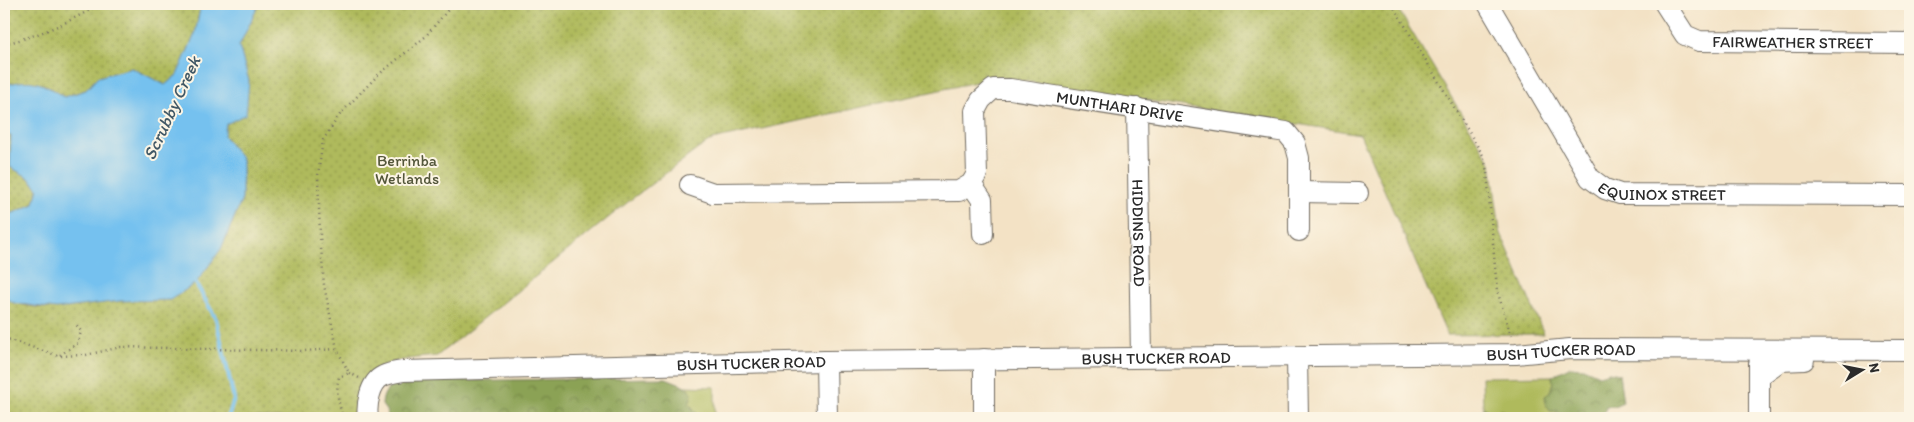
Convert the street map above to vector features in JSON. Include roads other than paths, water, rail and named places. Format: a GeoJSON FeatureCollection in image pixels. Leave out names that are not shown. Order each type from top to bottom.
{"type":"FeatureCollection","features":[{"type":"Feature","properties":{"kind":"street","name":"EQUINOX STREET"},"geometry":{"type":"LineString","coordinates":[[1488,4],[1590,178],[1605,189],[1620,194],[1910,195]]}},
{"type":"Feature","properties":{"kind":"street","name":"FAIRWEATHER STREET"},"geometry":{"type":"LineString","coordinates":[[1665,4],[1685,35],[1699,41],[1910,43]]}},
{"type":"Feature","properties":{"kind":"street","name":"MUNTHARI DRIVE"},"geometry":{"type":"LineString","coordinates":[[971,184],[977,174],[975,111],[981,100],[993,88],[1010,89],[1286,132],[1295,143],[1299,158],[1299,231]]}},
{"type":"Feature","properties":{"kind":"street","name":"HIDDINS ROAD"},"geometry":{"type":"LineString","coordinates":[[1137,108],[1141,357]]}},
{"type":"Feature","properties":{"kind":"street"},"geometry":{"type":"LineString","coordinates":[[690,185],[713,193],[960,191],[971,184],[982,200],[983,234]]}},
{"type":"Feature","properties":{"kind":"street"},"geometry":{"type":"LineString","coordinates":[[1299,192],[1358,193]]}},
{"type":"Feature","properties":{"kind":"street"},"geometry":{"type":"LineString","coordinates":[[1759,348],[1759,418]]}},
{"type":"Feature","properties":{"kind":"street","name":"BUSH TUCKER ROAD"},"geometry":{"type":"LineString","coordinates":[[368,418],[367,409],[374,385],[382,376],[403,370],[826,361],[1516,354],[1570,349],[1759,348],[1910,350]]}},
{"type":"Feature","properties":{"kind":"street"},"geometry":{"type":"LineString","coordinates":[[1759,376],[1780,361],[1819,360],[1829,357],[1838,350]]}},
{"type":"Feature","properties":{"kind":"street"},"geometry":{"type":"LineString","coordinates":[[1297,357],[1298,418]]}},
{"type":"Feature","properties":{"kind":"street"},"geometry":{"type":"LineString","coordinates":[[984,359],[984,418]]}},
{"type":"Feature","properties":{"kind":"street"},"geometry":{"type":"LineString","coordinates":[[826,361],[826,418]]}},
{"type":"Feature","properties":{"kind":"water"},"geometry":{"type":"Polygon","coordinates":[[[201,4],[259,4],[239,46],[249,81],[246,114],[226,124],[224,136],[242,159],[242,199],[221,249],[196,283],[170,300],[120,301],[56,309],[14,303],[4,297],[4,217],[34,204],[38,188],[28,177],[10,167],[11,136],[4,134],[4,85],[36,82],[64,97],[86,90],[98,77],[132,68],[165,85],[177,75],[195,34],[201,4]]]}},
{"type":"Feature","properties":{"kind":"waterway","name":"Scrubby Creek"},"geometry":{"type":"LineString","coordinates":[[194,280],[216,319],[234,399],[228,418]]}},
{"type":"Feature","properties":{"kind":"park label","name":"Berrinba Wetlands"},"geometry":{"type":"Point","coordinates":[407,169]}}]}
